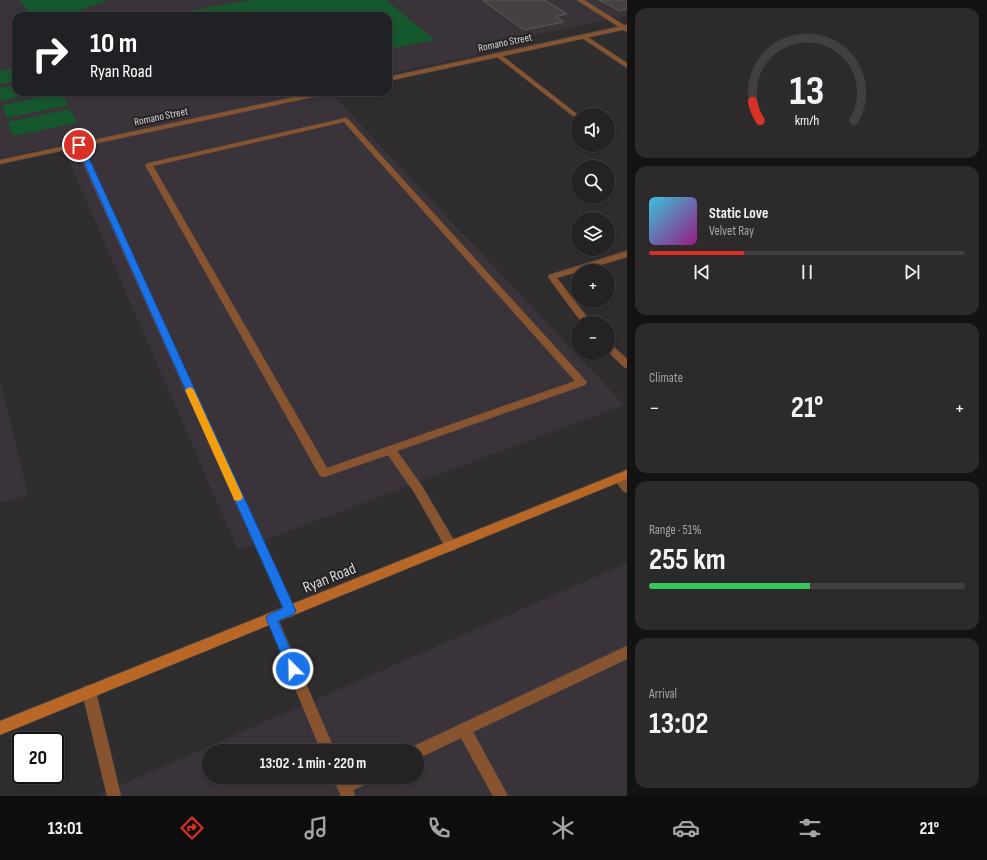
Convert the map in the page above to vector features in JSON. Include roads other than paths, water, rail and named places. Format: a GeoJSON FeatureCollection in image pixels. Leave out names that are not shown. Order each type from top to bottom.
{"type":"FeatureCollection","features":[{"type":"Feature","properties":{"kind":"main road","name":"Ryan Road"},"geometry":{"type":"LineString","coordinates":[[0,728],[622,476]]}},
{"type":"Feature","properties":{"kind":"street"},"geometry":{"type":"LineString","coordinates":[[580,0],[626,29]]}},
{"type":"Feature","properties":{"kind":"street","name":"Romano Street"},"geometry":{"type":"LineString","coordinates":[[392,78],[626,29]]}},
{"type":"Feature","properties":{"kind":"street"},"geometry":{"type":"LineString","coordinates":[[584,37],[627,66]]}},
{"type":"Feature","properties":{"kind":"street"},"geometry":{"type":"LineString","coordinates":[[498,55],[571,114]]}},
{"type":"Feature","properties":{"kind":"street","name":"Romano Street"},"geometry":{"type":"LineString","coordinates":[[0,162],[308,96]]}},
{"type":"Feature","properties":{"kind":"street"},"geometry":{"type":"LineString","coordinates":[[346,120],[582,382],[390,449],[324,473],[149,165],[346,120]]}},
{"type":"Feature","properties":{"kind":"street"},"geometry":{"type":"LineString","coordinates":[[79,145],[290,611]]}},
{"type":"Feature","properties":{"kind":"street"},"geometry":{"type":"LineString","coordinates":[[583,316],[552,277],[627,254]]}},
{"type":"Feature","properties":{"kind":"street"},"geometry":{"type":"LineString","coordinates":[[615,353],[627,365]]}},
{"type":"Feature","properties":{"kind":"street"},"geometry":{"type":"LineString","coordinates":[[390,449],[418,490],[451,546]]}},
{"type":"Feature","properties":{"kind":"street"},"geometry":{"type":"LineString","coordinates":[[622,476],[627,488]]}},
{"type":"Feature","properties":{"kind":"street"},"geometry":{"type":"LineString","coordinates":[[272,618],[325,744]]}},
{"type":"Feature","properties":{"kind":"street"},"geometry":{"type":"LineString","coordinates":[[424,749],[627,652]]}},
{"type":"Feature","properties":{"kind":"street"},"geometry":{"type":"LineString","coordinates":[[89,692],[114,796]]}},
{"type":"Feature","properties":{"kind":"street"},"geometry":{"type":"LineString","coordinates":[[464,730],[502,796]]}}]}
